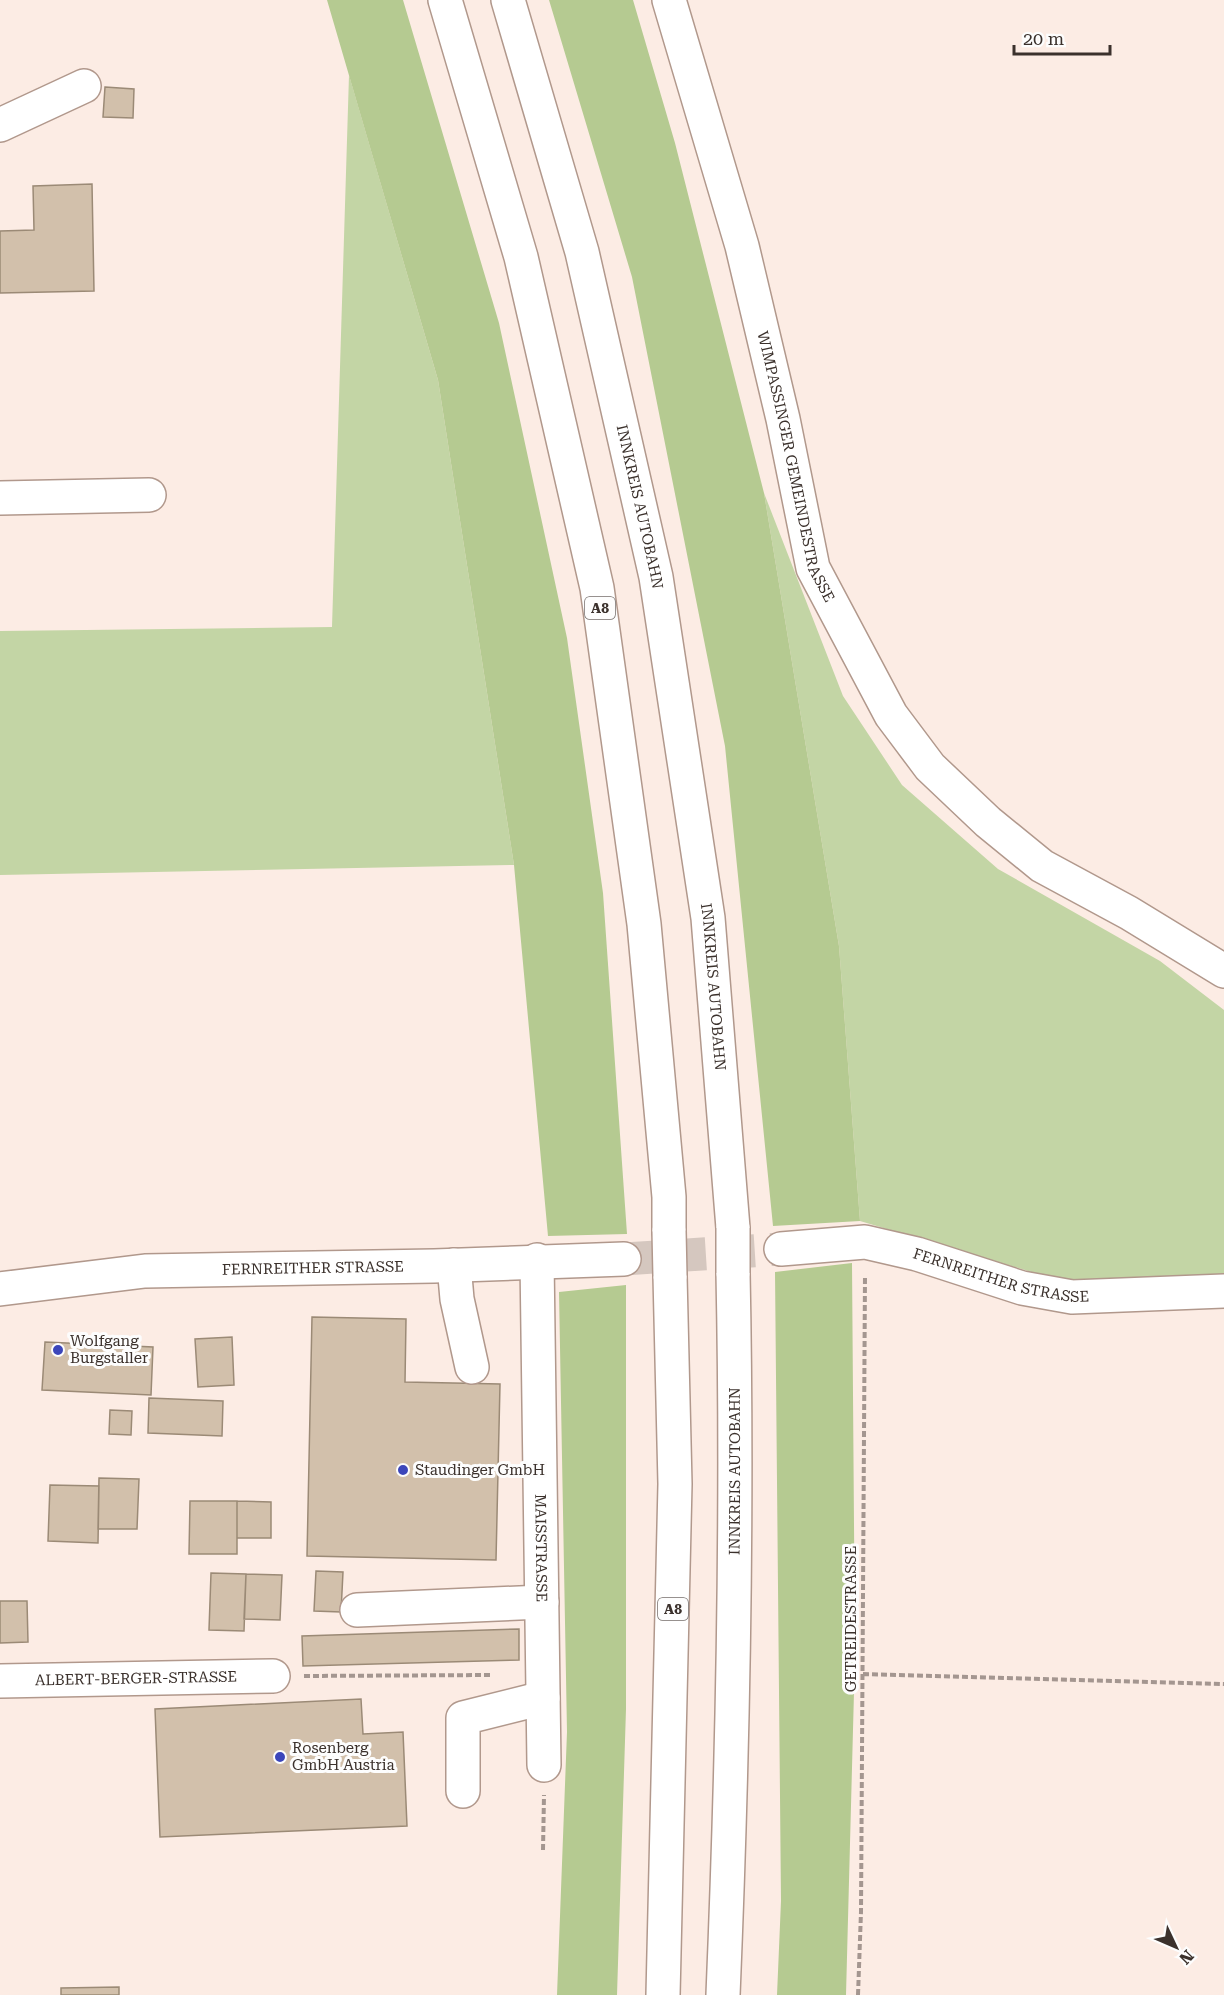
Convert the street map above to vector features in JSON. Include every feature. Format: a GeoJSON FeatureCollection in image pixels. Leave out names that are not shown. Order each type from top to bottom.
{"type":"FeatureCollection","features":[{"type":"Feature","properties":{"kind":"main road","name":"A8"},"geometry":{"type":"LineString","coordinates":[[445,0],[521,257],[597,588],[644,924],[669,1197],[675,1484],[663,1995]]}},
{"type":"Feature","properties":{"kind":"main road","name":"INNKREIS AUTOBAHN"},"geometry":{"type":"LineString","coordinates":[[508,0],[582,252],[656,577],[708,918],[733,1228],[737,1462],[731,1800],[723,1995]]}},
{"type":"Feature","properties":{"kind":"main road","name":"WIMPASSINGER GEMEINDESTRASSE"},"geometry":{"type":"LineString","coordinates":[[669,0],[742,246],[783,419],[813,568],[891,715],[930,767],[988,822],[1042,866],[1129,913],[1224,971]]}},
{"type":"Feature","properties":{"kind":"main road"},"geometry":{"type":"LineString","coordinates":[[0,125],[84,86]]}},
{"type":"Feature","properties":{"kind":"main road"},"geometry":{"type":"LineString","coordinates":[[0,498],[149,495]]}},
{"type":"Feature","properties":{"kind":"main road","name":"FERNREITHER STRASSE"},"geometry":{"type":"LineString","coordinates":[[781,1249],[865,1242],[917,1254],[1022,1288],[1072,1297],[1224,1291]]}},
{"type":"Feature","properties":{"kind":"main road","name":"FERNREITHER STRASSE"},"geometry":{"type":"LineString","coordinates":[[0,1289],[145,1271],[624,1259]]}},
{"type":"Feature","properties":{"kind":"main road","name":"MAISSTRASSE"},"geometry":{"type":"LineString","coordinates":[[537,1260],[544,1765]]}},
{"type":"Feature","properties":{"kind":"main road"},"geometry":{"type":"LineString","coordinates":[[454,1265],[457,1299],[472,1367]]}},
{"type":"Feature","properties":{"kind":"main road"},"geometry":{"type":"LineString","coordinates":[[357,1610],[542,1602]]}},
{"type":"Feature","properties":{"kind":"main road","name":"ALBERT-BERGER-STRASSE"},"geometry":{"type":"LineString","coordinates":[[0,1681],[273,1676]]}},
{"type":"Feature","properties":{"kind":"main road"},"geometry":{"type":"LineString","coordinates":[[464,1791],[463,1718],[543,1686]]}},
{"type":"Feature","properties":{"kind":"path","name":"GETREIDESTRASSE"},"geometry":{"type":"LineString","coordinates":[[858,1995],[863,1674],[865,1242]]}},
{"type":"Feature","properties":{"kind":"path"},"geometry":{"type":"LineString","coordinates":[[863,1674],[1224,1684]]}},
{"type":"Feature","properties":{"kind":"path"},"geometry":{"type":"LineString","coordinates":[[273,1676],[543,1686]]}},
{"type":"Feature","properties":{"kind":"path"},"geometry":{"type":"LineString","coordinates":[[543,1850],[544,1765]]}},
{"type":"Feature","properties":{"kind":"green space"},"geometry":{"type":"Polygon","coordinates":[[[327,0],[403,0],[499,323],[567,638],[603,893],[627,1234],[548,1236],[514,865],[438,380],[327,0]]]}},
{"type":"Feature","properties":{"kind":"green space"},"geometry":{"type":"Polygon","coordinates":[[[549,0],[633,0],[675,143],[764,493],[839,946],[860,1221],[773,1226],[725,746],[632,277],[549,0]]]}},
{"type":"Feature","properties":{"kind":"green space"},"geometry":{"type":"Polygon","coordinates":[[[349,75],[438,380],[514,865],[0,875],[0,631],[332,627],[349,75]]]}},
{"type":"Feature","properties":{"kind":"green space"},"geometry":{"type":"Polygon","coordinates":[[[764,493],[843,696],[902,785],[998,869],[1160,961],[1224,1010],[1224,1274],[1072,1284],[860,1221],[839,946],[764,493]]]}},
{"type":"Feature","properties":{"kind":"green space"},"geometry":{"type":"Polygon","coordinates":[[[852,1263],[855,1654],[846,1995],[777,1995],[781,1901],[775,1272],[852,1263]]]}},
{"type":"Feature","properties":{"kind":"green space"},"geometry":{"type":"Polygon","coordinates":[[[626,1285],[626,1709],[617,1995],[557,1995],[567,1732],[559,1292],[626,1285]]]}},
{"type":"Feature","properties":{"kind":"building"},"geometry":{"type":"Polygon","coordinates":[[[105,87],[134,89],[133,118],[103,117],[105,87]]]}},
{"type":"Feature","properties":{"kind":"building"},"geometry":{"type":"Polygon","coordinates":[[[92,184],[94,291],[0,293],[0,231],[34,230],[33,186],[92,184]]]}},
{"type":"Feature","properties":{"kind":"building","name":"Staudinger GmbH"},"geometry":{"type":"Polygon","coordinates":[[[312,1317],[406,1319],[405,1382],[500,1384],[496,1560],[307,1556],[312,1317]]]}},
{"type":"Feature","properties":{"kind":"building"},"geometry":{"type":"Polygon","coordinates":[[[232,1337],[234,1385],[198,1387],[195,1339],[232,1337]]]}},
{"type":"Feature","properties":{"kind":"building"},"geometry":{"type":"Polygon","coordinates":[[[45,1342],[153,1347],[151,1395],[42,1390],[45,1342]]]}},
{"type":"Feature","properties":{"kind":"building"},"geometry":{"type":"Polygon","coordinates":[[[149,1398],[223,1401],[222,1436],[148,1433],[149,1398]]]}},
{"type":"Feature","properties":{"kind":"building"},"geometry":{"type":"Polygon","coordinates":[[[110,1410],[132,1411],[131,1435],[109,1434],[110,1410]]]}},
{"type":"Feature","properties":{"kind":"building"},"geometry":{"type":"Polygon","coordinates":[[[99,1478],[139,1479],[137,1529],[98,1529],[99,1478]]]}},
{"type":"Feature","properties":{"kind":"building"},"geometry":{"type":"Polygon","coordinates":[[[50,1485],[99,1486],[98,1543],[48,1541],[50,1485]]]}},
{"type":"Feature","properties":{"kind":"building"},"geometry":{"type":"Polygon","coordinates":[[[190,1501],[237,1501],[237,1554],[189,1554],[190,1501]]]}},
{"type":"Feature","properties":{"kind":"building"},"geometry":{"type":"Polygon","coordinates":[[[237,1501],[271,1502],[271,1538],[237,1538],[237,1501]]]}},
{"type":"Feature","properties":{"kind":"building"},"geometry":{"type":"Polygon","coordinates":[[[316,1571],[343,1572],[341,1612],[314,1611],[316,1571]]]}},
{"type":"Feature","properties":{"kind":"building"},"geometry":{"type":"Polygon","coordinates":[[[211,1573],[246,1574],[244,1631],[209,1630],[211,1573]]]}},
{"type":"Feature","properties":{"kind":"building"},"geometry":{"type":"Polygon","coordinates":[[[246,1574],[282,1575],[280,1620],[244,1619],[246,1574]]]}},
{"type":"Feature","properties":{"kind":"building"},"geometry":{"type":"Polygon","coordinates":[[[0,1601],[27,1601],[28,1642],[0,1643],[0,1601]]]}},
{"type":"Feature","properties":{"kind":"building"},"geometry":{"type":"Polygon","coordinates":[[[519,1629],[519,1660],[303,1666],[302,1636],[519,1629]]]}},
{"type":"Feature","properties":{"kind":"building","name":"Rosenberg GmbH Austria"},"geometry":{"type":"Polygon","coordinates":[[[361,1699],[363,1734],[403,1732],[407,1826],[160,1837],[155,1709],[361,1699]]]}},
{"type":"Feature","properties":{"kind":"building"},"geometry":{"type":"Polygon","coordinates":[[[119,1987],[119,1995],[61,1995],[61,1988],[119,1987]]]}},
{"type":"Feature","properties":{"kind":"tunnel"},"geometry":{"type":"LineString","coordinates":[[624,1259],[781,1249]]}},
{"type":"Feature","properties":{"kind":"place","name":"Wolfgang Burgstaller"},"geometry":{"type":"Point","coordinates":[58,1350]}},
{"type":"Feature","properties":{"kind":"place","name":"Staudinger GmbH"},"geometry":{"type":"Point","coordinates":[403,1470]}},
{"type":"Feature","properties":{"kind":"place","name":"Rosenberg GmbH Austria"},"geometry":{"type":"Point","coordinates":[280,1757]}}]}
